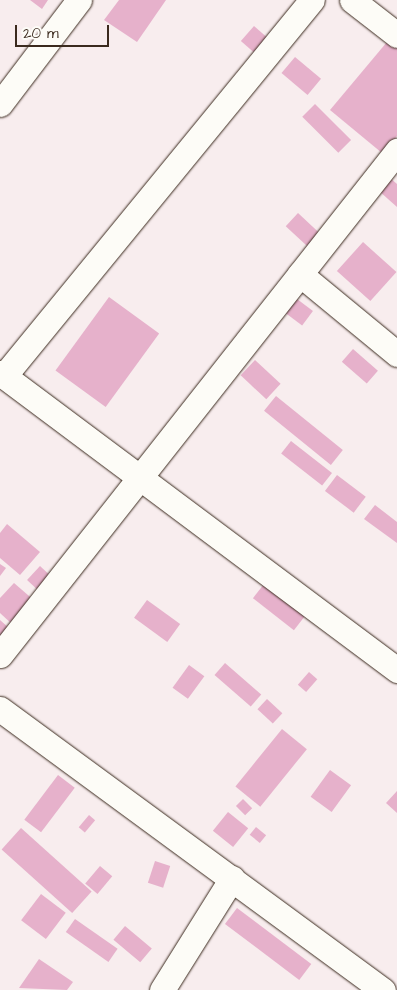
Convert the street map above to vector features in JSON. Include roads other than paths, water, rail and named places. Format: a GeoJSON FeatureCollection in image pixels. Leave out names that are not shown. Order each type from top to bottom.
{"type":"FeatureCollection","features":[{"type":"Feature","properties":{"kind":"street"},"geometry":{"type":"LineString","coordinates":[[0,104],[79,0]]}},
{"type":"Feature","properties":{"kind":"street"},"geometry":{"type":"LineString","coordinates":[[312,0],[2,374],[397,670]]}},
{"type":"Feature","properties":{"kind":"street"},"geometry":{"type":"LineString","coordinates":[[352,0],[397,35]]}},
{"type":"Feature","properties":{"kind":"street"},"geometry":{"type":"LineString","coordinates":[[0,655],[397,151]]}},
{"type":"Feature","properties":{"kind":"street"},"geometry":{"type":"LineString","coordinates":[[300,274],[397,354]]}},
{"type":"Feature","properties":{"kind":"street"},"geometry":{"type":"LineString","coordinates":[[0,709],[383,990]]}},
{"type":"Feature","properties":{"kind":"street"},"geometry":{"type":"LineString","coordinates":[[162,990],[232,878]]}}]}
